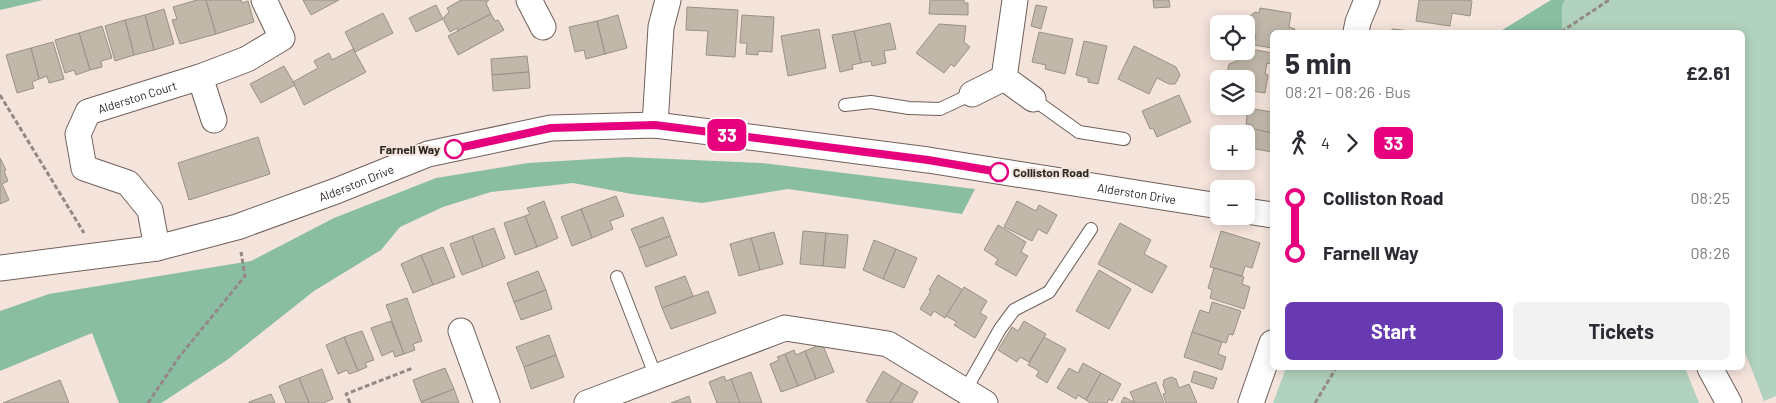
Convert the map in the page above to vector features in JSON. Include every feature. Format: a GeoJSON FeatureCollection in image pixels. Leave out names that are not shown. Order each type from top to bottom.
{"type":"FeatureCollection","features":[{"type":"Feature","properties":{"kind":"street","name":"Alderston Court"},"geometry":{"type":"LineString","coordinates":[[157,248],[150,210],[128,183],[84,168],[78,134],[88,112],[200,77],[247,59],[282,38],[264,0]]}},
{"type":"Feature","properties":{"kind":"street"},"geometry":{"type":"LineString","coordinates":[[530,0],[543,27]]}},
{"type":"Feature","properties":{"kind":"street"},"geometry":{"type":"LineString","coordinates":[[655,125],[661,27],[668,0]]}},
{"type":"Feature","properties":{"kind":"street"},"geometry":{"type":"LineString","coordinates":[[1004,78],[1014,0]]}},
{"type":"Feature","properties":{"kind":"street"},"geometry":{"type":"LineString","coordinates":[[1356,30],[1367,0]]}},
{"type":"Feature","properties":{"kind":"street"},"geometry":{"type":"LineString","coordinates":[[200,77],[214,120]]}},
{"type":"Feature","properties":{"kind":"street"},"geometry":{"type":"LineString","coordinates":[[972,94],[1004,78]]}},
{"type":"Feature","properties":{"kind":"street"},"geometry":{"type":"LineString","coordinates":[[1004,78],[1033,98]]}},
{"type":"Feature","properties":{"kind":"street","name":"Alderston Drive"},"geometry":{"type":"LineString","coordinates":[[0,268],[157,248],[237,227],[428,154],[551,128],[655,125],[928,160],[1210,205]]}},
{"type":"Feature","properties":{"kind":"street"},"geometry":{"type":"LineString","coordinates":[[1255,212],[1270,215]]}},
{"type":"Feature","properties":{"kind":"street"},"geometry":{"type":"LineString","coordinates":[[587,403],[785,328],[888,344],[975,397]]}},
{"type":"Feature","properties":{"kind":"street"},"geometry":{"type":"LineString","coordinates":[[461,331],[487,403]]}},
{"type":"Feature","properties":{"kind":"street"},"geometry":{"type":"LineString","coordinates":[[1251,403],[1270,349]]}},
{"type":"Feature","properties":{"kind":"street"},"geometry":{"type":"LineString","coordinates":[[1711,370],[1729,403]]}},
{"type":"Feature","properties":{"kind":"lane"},"geometry":{"type":"LineString","coordinates":[[845,105],[871,102],[909,108],[940,109],[972,94]]}},
{"type":"Feature","properties":{"kind":"lane"},"geometry":{"type":"LineString","coordinates":[[1033,98],[1079,132],[1124,139]]}},
{"type":"Feature","properties":{"kind":"lane"},"geometry":{"type":"LineString","coordinates":[[975,397],[1000,329],[1014,310],[1049,292],[1091,229]]}},
{"type":"Feature","properties":{"kind":"lane"},"geometry":{"type":"LineString","coordinates":[[617,277],[656,377]]}},
{"type":"Feature","properties":{"kind":"path"},"geometry":{"type":"LineString","coordinates":[[1564,30],[1609,0]]}},
{"type":"Feature","properties":{"kind":"path"},"geometry":{"type":"LineString","coordinates":[[0,95],[87,238]]}},
{"type":"Feature","properties":{"kind":"path"},"geometry":{"type":"LineString","coordinates":[[148,403],[179,357],[245,276],[237,227]]}},
{"type":"Feature","properties":{"kind":"path"},"geometry":{"type":"LineString","coordinates":[[350,403],[346,394],[413,368]]}},
{"type":"Feature","properties":{"kind":"path"},"geometry":{"type":"LineString","coordinates":[[1315,403],[1335,370]]}},
{"type":"Feature","properties":{"kind":"green space"},"geometry":{"type":"Polygon","coordinates":[[[0,0],[43,0],[0,10],[0,0]]]}},
{"type":"Feature","properties":{"kind":"green space"},"geometry":{"type":"Polygon","coordinates":[[[1551,0],[1565,0],[1562,6],[1562,30],[1502,30],[1551,0]]]}},
{"type":"Feature","properties":{"kind":"green space"},"geometry":{"type":"Polygon","coordinates":[[[1565,0],[1776,0],[1776,396],[1764,401],[1745,352],[1745,30],[1562,30],[1562,6],[1565,0]]]}},
{"type":"Feature","properties":{"kind":"green space"},"geometry":{"type":"Polygon","coordinates":[[[626,157],[761,163],[975,189],[962,214],[788,189],[702,203],[632,194],[573,183],[491,192],[443,207],[400,227],[381,250],[314,291],[227,360],[161,403],[119,403],[92,333],[0,371],[0,311],[49,294],[251,261],[334,218],[436,178],[528,163],[626,157]]]}},
{"type":"Feature","properties":{"kind":"green space"},"geometry":{"type":"Polygon","coordinates":[[[1285,370],[1686,370],[1699,403],[1273,403],[1285,370]]]}},
{"type":"Feature","properties":{"kind":"building"},"geometry":{"type":"Polygon","coordinates":[[[197,0],[206,0],[216,34],[180,44],[172,20],[177,19],[173,7],[197,0]]]}},
{"type":"Feature","properties":{"kind":"building"},"geometry":{"type":"Polygon","coordinates":[[[206,0],[241,0],[242,3],[248,1],[254,22],[216,34],[206,0]]]}},
{"type":"Feature","properties":{"kind":"building"},"geometry":{"type":"Polygon","coordinates":[[[303,0],[339,0],[311,15],[303,0]]]}},
{"type":"Feature","properties":{"kind":"building"},"geometry":{"type":"Polygon","coordinates":[[[461,0],[489,0],[486,3],[491,14],[458,31],[457,28],[450,32],[444,21],[444,17],[449,12],[447,8],[461,0]]]}},
{"type":"Feature","properties":{"kind":"building"},"geometry":{"type":"Polygon","coordinates":[[[930,0],[964,0],[964,3],[968,3],[968,15],[929,14],[930,0]]]}},
{"type":"Feature","properties":{"kind":"building"},"geometry":{"type":"Polygon","coordinates":[[[1153,0],[1169,0],[1170,7],[1154,8],[1153,0]]]}},
{"type":"Feature","properties":{"kind":"building"},"geometry":{"type":"Polygon","coordinates":[[[1419,0],[1472,1],[1470,16],[1452,13],[1450,26],[1416,21],[1419,0]]]}},
{"type":"Feature","properties":{"kind":"building"},"geometry":{"type":"Polygon","coordinates":[[[436,5],[443,19],[416,32],[409,18],[436,5]]]}},
{"type":"Feature","properties":{"kind":"building"},"geometry":{"type":"Polygon","coordinates":[[[1036,5],[1047,7],[1041,29],[1031,26],[1036,5]]]}},
{"type":"Feature","properties":{"kind":"building"},"geometry":{"type":"Polygon","coordinates":[[[687,7],[738,10],[735,57],[706,55],[708,31],[686,30],[687,7]]]}},
{"type":"Feature","properties":{"kind":"building"},"geometry":{"type":"Polygon","coordinates":[[[1260,8],[1291,13],[1289,27],[1295,30],[1270,30],[1270,48],[1255,45],[1255,15],[1251,15],[1255,12],[1259,13],[1260,8]]]}},
{"type":"Feature","properties":{"kind":"building"},"geometry":{"type":"Polygon","coordinates":[[[164,9],[174,44],[154,50],[145,15],[164,9]]]}},
{"type":"Feature","properties":{"kind":"building"},"geometry":{"type":"Polygon","coordinates":[[[383,13],[393,33],[355,52],[345,32],[383,13]]]}},
{"type":"Feature","properties":{"kind":"building"},"geometry":{"type":"Polygon","coordinates":[[[491,14],[495,21],[498,20],[504,30],[458,55],[448,36],[491,14]]]}},
{"type":"Feature","properties":{"kind":"building"},"geometry":{"type":"Polygon","coordinates":[[[145,15],[154,50],[134,55],[125,20],[145,15]]]}},
{"type":"Feature","properties":{"kind":"building"},"geometry":{"type":"Polygon","coordinates":[[[618,15],[627,48],[605,54],[597,21],[618,15]]]}},
{"type":"Feature","properties":{"kind":"building"},"geometry":{"type":"Polygon","coordinates":[[[742,15],[774,17],[772,52],[758,51],[758,55],[746,54],[747,43],[740,43],[742,15]]]}},
{"type":"Feature","properties":{"kind":"building"},"geometry":{"type":"Polygon","coordinates":[[[125,20],[134,55],[115,61],[105,26],[125,20]]]}},
{"type":"Feature","properties":{"kind":"building"},"geometry":{"type":"Polygon","coordinates":[[[597,21],[605,54],[586,59],[584,50],[575,52],[569,27],[597,21]]]}},
{"type":"Feature","properties":{"kind":"building"},"geometry":{"type":"Polygon","coordinates":[[[890,23],[896,49],[884,51],[886,63],[872,66],[871,61],[861,63],[854,31],[890,23]]]}},
{"type":"Feature","properties":{"kind":"building"},"geometry":{"type":"Polygon","coordinates":[[[939,24],[966,26],[964,42],[970,47],[954,67],[951,64],[944,73],[916,53],[939,24]]]}},
{"type":"Feature","properties":{"kind":"building"},"geometry":{"type":"Polygon","coordinates":[[[102,26],[112,58],[101,61],[102,67],[90,70],[79,33],[102,26]]]}},
{"type":"Feature","properties":{"kind":"building"},"geometry":{"type":"Polygon","coordinates":[[[819,29],[826,68],[788,76],[781,36],[819,29]]]}},
{"type":"Feature","properties":{"kind":"building"},"geometry":{"type":"Polygon","coordinates":[[[854,31],[861,63],[852,65],[853,69],[840,72],[832,35],[854,31]]]}},
{"type":"Feature","properties":{"kind":"building"},"geometry":{"type":"Polygon","coordinates":[[[1039,32],[1073,39],[1065,74],[1045,69],[1046,65],[1032,62],[1039,32]]]}},
{"type":"Feature","properties":{"kind":"building"},"geometry":{"type":"Polygon","coordinates":[[[79,33],[90,70],[76,75],[74,70],[65,73],[55,40],[79,33]]]}},
{"type":"Feature","properties":{"kind":"building"},"geometry":{"type":"Polygon","coordinates":[[[1084,41],[1107,46],[1098,84],[1088,82],[1088,78],[1076,75],[1084,41]]]}},
{"type":"Feature","properties":{"kind":"building"},"geometry":{"type":"Polygon","coordinates":[[[53,42],[64,79],[49,83],[47,76],[39,79],[31,48],[53,42]]]}},
{"type":"Feature","properties":{"kind":"building"},"geometry":{"type":"Polygon","coordinates":[[[1134,46],[1176,67],[1180,75],[1175,84],[1169,84],[1157,78],[1149,94],[1118,79],[1134,46]]]}},
{"type":"Feature","properties":{"kind":"building"},"geometry":{"type":"Polygon","coordinates":[[[31,48],[39,79],[32,82],[34,88],[17,93],[6,55],[31,48]]]}},
{"type":"Feature","properties":{"kind":"building"},"geometry":{"type":"Polygon","coordinates":[[[353,49],[366,72],[304,105],[293,82],[318,68],[314,61],[329,53],[332,60],[353,49]]]}},
{"type":"Feature","properties":{"kind":"building"},"geometry":{"type":"Polygon","coordinates":[[[1255,50],[1270,53],[1270,64],[1267,63],[1265,74],[1268,75],[1265,93],[1255,91],[1255,70],[1228,70],[1229,64],[1237,61],[1255,60],[1255,50]]]}},
{"type":"Feature","properties":{"kind":"building"},"geometry":{"type":"Polygon","coordinates":[[[527,56],[529,72],[492,75],[491,59],[527,56]]]}},
{"type":"Feature","properties":{"kind":"building"},"geometry":{"type":"Polygon","coordinates":[[[284,66],[295,85],[261,103],[250,84],[284,66]]]}},
{"type":"Feature","properties":{"kind":"building"},"geometry":{"type":"Polygon","coordinates":[[[529,72],[530,88],[493,91],[492,75],[529,72]]]}},
{"type":"Feature","properties":{"kind":"building"},"geometry":{"type":"Polygon","coordinates":[[[1179,95],[1191,122],[1157,137],[1153,128],[1150,129],[1142,111],[1179,95]]]}},
{"type":"Feature","properties":{"kind":"building"},"geometry":{"type":"Polygon","coordinates":[[[1255,109],[1270,112],[1270,133],[1255,129],[1255,125],[1246,124],[1247,115],[1255,115],[1255,109]]]}},
{"type":"Feature","properties":{"kind":"building"},"geometry":{"type":"Polygon","coordinates":[[[1255,129],[1270,133],[1270,152],[1255,149],[1255,129]]]}},
{"type":"Feature","properties":{"kind":"building"},"geometry":{"type":"Polygon","coordinates":[[[258,137],[270,174],[189,200],[178,163],[258,137]]]}},
{"type":"Feature","properties":{"kind":"building"},"geometry":{"type":"Polygon","coordinates":[[[0,158],[6,170],[4,171],[8,181],[2,184],[9,200],[0,204],[0,158]]]}},
{"type":"Feature","properties":{"kind":"building"},"geometry":{"type":"Polygon","coordinates":[[[616,196],[624,216],[610,221],[613,229],[592,238],[581,209],[616,196]]]}},
{"type":"Feature","properties":{"kind":"building"},"geometry":{"type":"Polygon","coordinates":[[[544,201],[558,238],[537,247],[525,216],[530,214],[527,208],[544,201]]]}},
{"type":"Feature","properties":{"kind":"building"},"geometry":{"type":"Polygon","coordinates":[[[1017,201],[1036,211],[1039,205],[1057,215],[1047,234],[1038,229],[1032,241],[1004,227],[1017,201]]]}},
{"type":"Feature","properties":{"kind":"building"},"geometry":{"type":"Polygon","coordinates":[[[581,209],[592,238],[572,246],[561,217],[581,209]]]}},
{"type":"Feature","properties":{"kind":"building"},"geometry":{"type":"Polygon","coordinates":[[[525,216],[537,247],[515,255],[504,223],[525,216]]]}},
{"type":"Feature","properties":{"kind":"building"},"geometry":{"type":"Polygon","coordinates":[[[663,217],[670,236],[639,248],[631,229],[663,217]]]}},
{"type":"Feature","properties":{"kind":"building"},"geometry":{"type":"Polygon","coordinates":[[[1120,223],[1151,240],[1144,254],[1167,266],[1152,293],[1098,264],[1120,223]]]}},
{"type":"Feature","properties":{"kind":"building"},"geometry":{"type":"Polygon","coordinates":[[[998,225],[1026,242],[1021,252],[1028,256],[1016,276],[995,264],[998,259],[984,250],[998,225]]]}},
{"type":"Feature","properties":{"kind":"building"},"geometry":{"type":"Polygon","coordinates":[[[494,228],[505,258],[483,267],[472,236],[494,228]]]}},
{"type":"Feature","properties":{"kind":"building"},"geometry":{"type":"Polygon","coordinates":[[[803,231],[826,233],[823,266],[800,264],[803,231]]]}},
{"type":"Feature","properties":{"kind":"building"},"geometry":{"type":"Polygon","coordinates":[[[1221,231],[1260,243],[1252,268],[1245,266],[1242,276],[1210,267],[1221,231]]]}},
{"type":"Feature","properties":{"kind":"building"},"geometry":{"type":"Polygon","coordinates":[[[774,232],[783,264],[760,270],[751,238],[774,232]]]}},
{"type":"Feature","properties":{"kind":"building"},"geometry":{"type":"Polygon","coordinates":[[[826,233],[848,235],[845,268],[823,266],[826,233]]]}},
{"type":"Feature","properties":{"kind":"building"},"geometry":{"type":"Polygon","coordinates":[[[472,236],[483,267],[462,275],[450,244],[472,236]]]}},
{"type":"Feature","properties":{"kind":"building"},"geometry":{"type":"Polygon","coordinates":[[[670,236],[677,255],[646,267],[639,248],[670,236]]]}},
{"type":"Feature","properties":{"kind":"building"},"geometry":{"type":"Polygon","coordinates":[[[751,238],[760,270],[739,276],[730,244],[751,238]]]}},
{"type":"Feature","properties":{"kind":"building"},"geometry":{"type":"Polygon","coordinates":[[[874,240],[896,249],[883,279],[863,270],[874,240]]]}},
{"type":"Feature","properties":{"kind":"building"},"geometry":{"type":"Polygon","coordinates":[[[443,247],[455,277],[433,285],[421,255],[443,247]]]}},
{"type":"Feature","properties":{"kind":"building"},"geometry":{"type":"Polygon","coordinates":[[[896,249],[917,258],[904,288],[883,279],[896,249]]]}},
{"type":"Feature","properties":{"kind":"building"},"geometry":{"type":"Polygon","coordinates":[[[421,255],[433,285],[413,293],[401,264],[421,255]]]}},
{"type":"Feature","properties":{"kind":"building"},"geometry":{"type":"Polygon","coordinates":[[[1214,268],[1244,277],[1242,284],[1250,287],[1244,309],[1210,298],[1212,290],[1208,288],[1214,268]]]}},
{"type":"Feature","properties":{"kind":"building"},"geometry":{"type":"Polygon","coordinates":[[[1099,270],[1131,289],[1109,329],[1076,311],[1099,270]]]}},
{"type":"Feature","properties":{"kind":"building"},"geometry":{"type":"Polygon","coordinates":[[[538,271],[546,290],[514,302],[507,283],[538,271]]]}},
{"type":"Feature","properties":{"kind":"building"},"geometry":{"type":"Polygon","coordinates":[[[938,275],[963,290],[945,318],[934,311],[931,316],[920,309],[938,275]]]}},
{"type":"Feature","properties":{"kind":"building"},"geometry":{"type":"Polygon","coordinates":[[[685,276],[693,296],[662,308],[655,287],[685,276]]]}},
{"type":"Feature","properties":{"kind":"building"},"geometry":{"type":"Polygon","coordinates":[[[964,287],[987,301],[980,313],[987,317],[975,338],[954,325],[957,322],[946,316],[964,287]]]}},
{"type":"Feature","properties":{"kind":"building"},"geometry":{"type":"Polygon","coordinates":[[[546,290],[552,309],[521,320],[514,302],[546,290]]]}},
{"type":"Feature","properties":{"kind":"building"},"geometry":{"type":"Polygon","coordinates":[[[708,291],[716,313],[671,329],[662,308],[708,291]]]}},
{"type":"Feature","properties":{"kind":"building"},"geometry":{"type":"Polygon","coordinates":[[[407,298],[422,341],[413,344],[415,350],[404,354],[386,305],[407,298]]]}},
{"type":"Feature","properties":{"kind":"building"},"geometry":{"type":"Polygon","coordinates":[[[1212,302],[1241,311],[1233,335],[1229,334],[1226,343],[1192,332],[1200,310],[1209,313],[1212,302]]]}},
{"type":"Feature","properties":{"kind":"building"},"geometry":{"type":"Polygon","coordinates":[[[391,321],[404,354],[395,357],[393,351],[382,356],[371,328],[391,321]]]}},
{"type":"Feature","properties":{"kind":"building"},"geometry":{"type":"Polygon","coordinates":[[[1024,321],[1046,334],[1029,362],[1020,357],[1017,362],[998,350],[1012,327],[1018,331],[1024,321]]]}},
{"type":"Feature","properties":{"kind":"building"},"geometry":{"type":"Polygon","coordinates":[[[362,331],[374,360],[365,363],[367,367],[358,371],[344,337],[362,331]]]}},
{"type":"Feature","properties":{"kind":"building"},"geometry":{"type":"Polygon","coordinates":[[[1192,332],[1222,342],[1218,354],[1226,357],[1222,370],[1184,357],[1192,332]]]}},
{"type":"Feature","properties":{"kind":"building"},"geometry":{"type":"Polygon","coordinates":[[[549,335],[556,355],[524,367],[516,347],[549,335]]]}},
{"type":"Feature","properties":{"kind":"building"},"geometry":{"type":"Polygon","coordinates":[[[344,337],[358,371],[349,374],[347,370],[338,374],[326,345],[344,337]]]}},
{"type":"Feature","properties":{"kind":"building"},"geometry":{"type":"Polygon","coordinates":[[[1044,337],[1066,349],[1047,383],[1036,376],[1039,371],[1028,365],[1044,337]]]}},
{"type":"Feature","properties":{"kind":"building"},"geometry":{"type":"Polygon","coordinates":[[[821,341],[834,372],[816,379],[805,351],[815,347],[814,344],[821,341]]]}},
{"type":"Feature","properties":{"kind":"building"},"geometry":{"type":"Polygon","coordinates":[[[794,350],[796,355],[805,351],[816,379],[798,386],[785,354],[794,350]]]}},
{"type":"Feature","properties":{"kind":"building"},"geometry":{"type":"Polygon","coordinates":[[[785,354],[798,386],[781,392],[770,364],[779,360],[777,357],[785,354]]]}},
{"type":"Feature","properties":{"kind":"building"},"geometry":{"type":"Polygon","coordinates":[[[556,355],[564,377],[531,389],[524,367],[556,355]]]}},
{"type":"Feature","properties":{"kind":"building"},"geometry":{"type":"Polygon","coordinates":[[[1083,363],[1101,373],[1086,400],[1078,395],[1076,399],[1057,388],[1069,368],[1078,373],[1083,363]]]}},
{"type":"Feature","properties":{"kind":"building"},"geometry":{"type":"Polygon","coordinates":[[[445,368],[454,389],[421,402],[413,380],[445,368]]]}},
{"type":"Feature","properties":{"kind":"building"},"geometry":{"type":"Polygon","coordinates":[[[322,369],[333,399],[323,403],[309,403],[299,378],[322,369]]]}},
{"type":"Feature","properties":{"kind":"building"},"geometry":{"type":"Polygon","coordinates":[[[883,371],[902,383],[890,403],[870,403],[866,401],[883,371]]]}},
{"type":"Feature","properties":{"kind":"building"},"geometry":{"type":"Polygon","coordinates":[[[1194,371],[1217,378],[1213,389],[1191,382],[1194,371]]]}},
{"type":"Feature","properties":{"kind":"building"},"geometry":{"type":"Polygon","coordinates":[[[751,372],[762,403],[740,403],[731,379],[751,372]]]}},
{"type":"Feature","properties":{"kind":"building"},"geometry":{"type":"Polygon","coordinates":[[[1101,373],[1121,384],[1112,401],[1109,399],[1107,403],[1090,403],[1086,400],[1101,373]]]}},
{"type":"Feature","properties":{"kind":"building"},"geometry":{"type":"Polygon","coordinates":[[[724,376],[726,381],[731,379],[740,403],[717,403],[709,382],[724,376]]]}},
{"type":"Feature","properties":{"kind":"building"},"geometry":{"type":"Polygon","coordinates":[[[1171,377],[1176,379],[1179,388],[1189,384],[1197,403],[1166,403],[1163,394],[1166,393],[1163,385],[1164,380],[1171,377]]]}},
{"type":"Feature","properties":{"kind":"building"},"geometry":{"type":"Polygon","coordinates":[[[299,378],[309,403],[286,403],[279,386],[299,378]]]}},
{"type":"Feature","properties":{"kind":"building"},"geometry":{"type":"Polygon","coordinates":[[[60,380],[69,403],[3,403],[60,380]]]}},
{"type":"Feature","properties":{"kind":"building"},"geometry":{"type":"Polygon","coordinates":[[[1156,382],[1164,403],[1135,403],[1130,392],[1156,382]]]}},
{"type":"Feature","properties":{"kind":"building"},"geometry":{"type":"Polygon","coordinates":[[[902,383],[918,392],[912,403],[890,403],[902,383]]]}},
{"type":"Feature","properties":{"kind":"building"},"geometry":{"type":"Polygon","coordinates":[[[454,389],[459,403],[421,402],[454,389]]]}},
{"type":"Feature","properties":{"kind":"building"},"geometry":{"type":"Polygon","coordinates":[[[271,394],[275,403],[249,403],[249,402],[271,394]]]}},
{"type":"Feature","properties":{"kind":"building"},"geometry":{"type":"Polygon","coordinates":[[[689,396],[691,403],[671,403],[689,396]]]}},
{"type":"Feature","properties":{"kind":"building"},"geometry":{"type":"Polygon","coordinates":[[[1124,397],[1134,402],[1121,403],[1124,397]]]}},
{"type":"Feature","properties":{"kind":"bus line","name":"33"},"geometry":{"type":"LineString","coordinates":[[454,149],[551,128],[655,125],[928,160],[999,172]]}},
{"type":"Feature","properties":{"kind":"place","name":"Farnell Way"},"geometry":{"type":"Point","coordinates":[454,149]}},
{"type":"Feature","properties":{"kind":"place","name":"Colliston Road"},"geometry":{"type":"Point","coordinates":[999,172]}}]}
